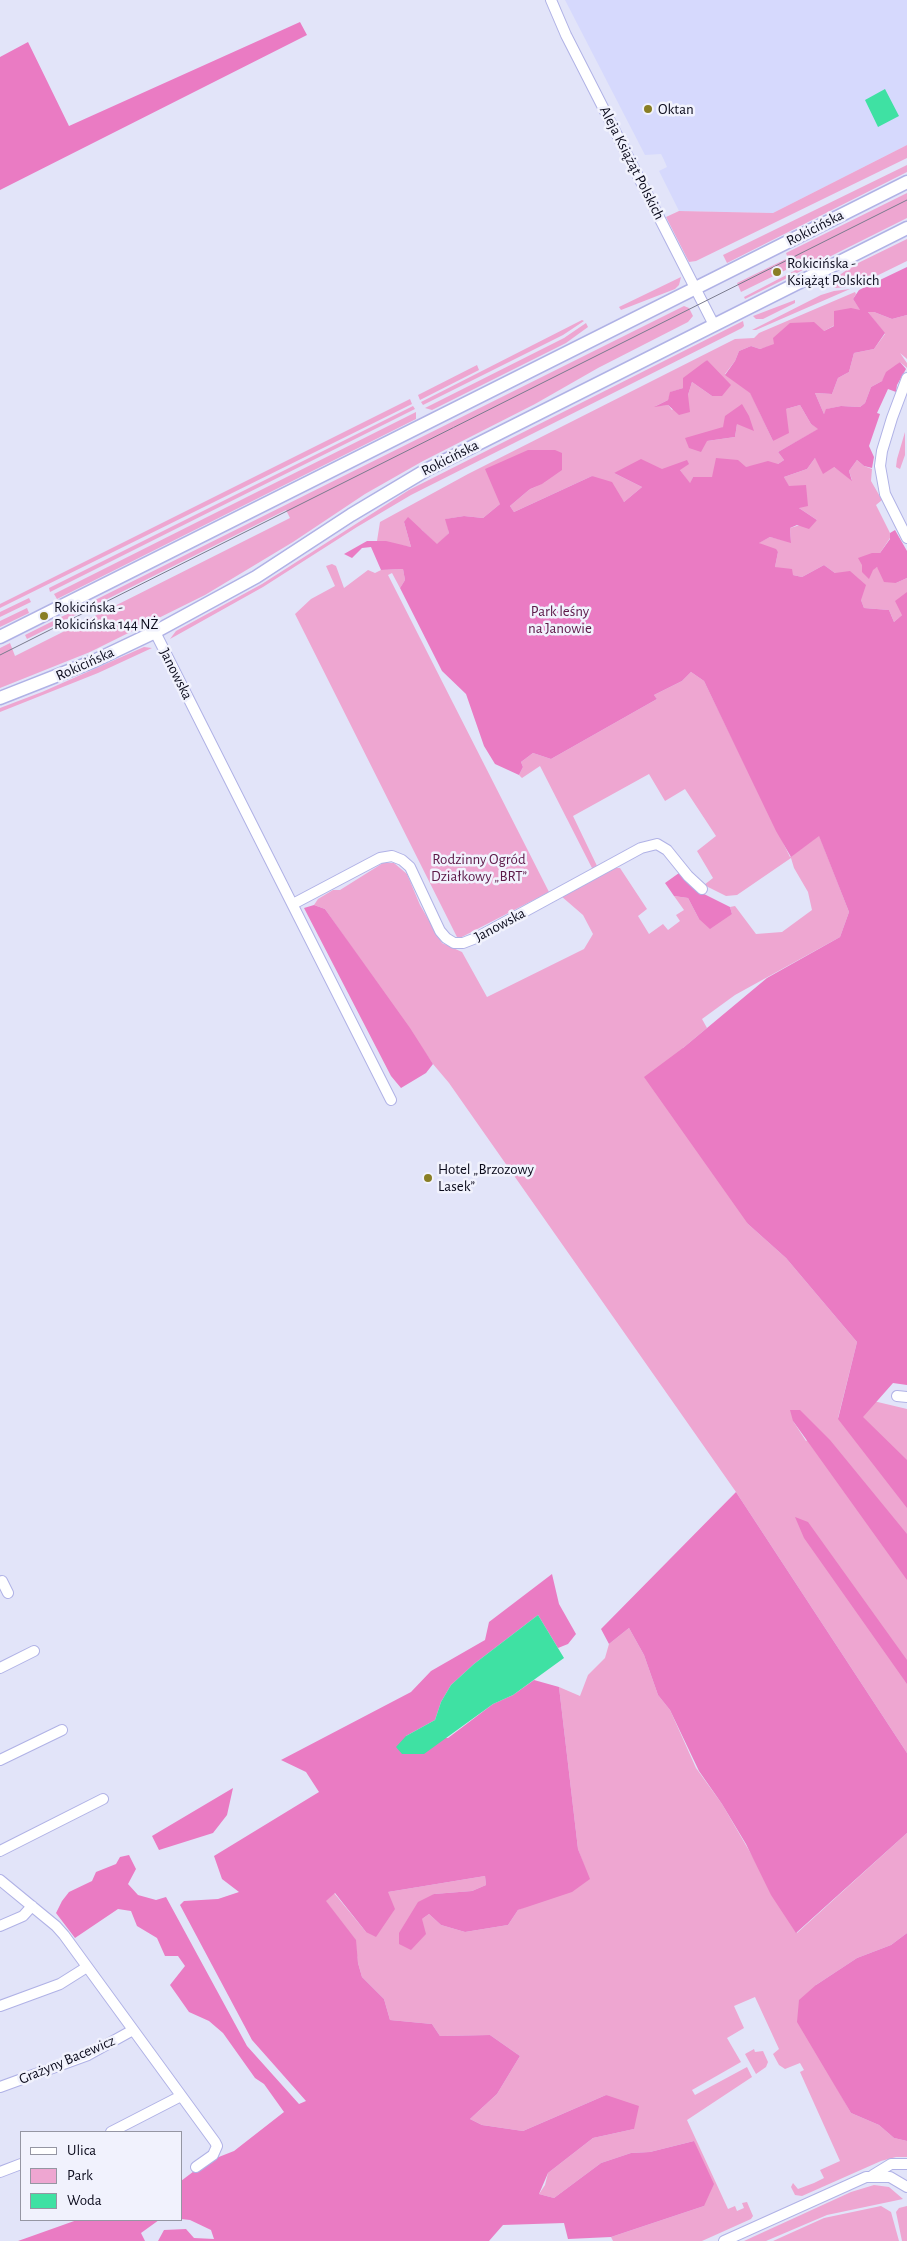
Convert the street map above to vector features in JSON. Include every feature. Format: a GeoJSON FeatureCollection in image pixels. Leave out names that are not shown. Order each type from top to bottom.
{"type":"FeatureCollection","features":[{"type":"Feature","properties":{"kind":"main road","name":"Rokicińska"},"geometry":{"type":"LineString","coordinates":[[0,638],[907,182]]}},
{"type":"Feature","properties":{"kind":"main road","name":"Rokicińska"},"geometry":{"type":"LineString","coordinates":[[0,698],[94,661],[155,632],[256,577],[351,515],[428,469],[907,228]]}},
{"type":"Feature","properties":{"kind":"street","name":"Aleja Książąt Polskich"},"geometry":{"type":"LineString","coordinates":[[551,0],[566,35],[714,325]]}},
{"type":"Feature","properties":{"kind":"street"},"geometry":{"type":"LineString","coordinates":[[907,378],[887,435],[880,466],[885,494],[907,538]]}},
{"type":"Feature","properties":{"kind":"street","name":"Janowska"},"geometry":{"type":"LineString","coordinates":[[155,632],[391,1100]]}},
{"type":"Feature","properties":{"kind":"street","name":"Janowska"},"geometry":{"type":"LineString","coordinates":[[293,904],[380,858],[392,856],[402,860],[410,867],[440,931],[454,943],[463,943],[476,938],[642,848],[657,844],[666,850],[688,876],[702,888]]}},
{"type":"Feature","properties":{"kind":"street"},"geometry":{"type":"LineString","coordinates":[[0,1582],[2,1581],[8,1593]]}},
{"type":"Feature","properties":{"kind":"street"},"geometry":{"type":"LineString","coordinates":[[0,1668],[34,1651]]}},
{"type":"Feature","properties":{"kind":"street"},"geometry":{"type":"LineString","coordinates":[[0,1760],[62,1730]]}},
{"type":"Feature","properties":{"kind":"street"},"geometry":{"type":"LineString","coordinates":[[0,1851],[102,1799]]}},
{"type":"Feature","properties":{"kind":"street","name":"Grażyny Bacewicz"},"geometry":{"type":"LineString","coordinates":[[0,1880],[56,1926],[88,1967],[217,2146],[213,2155],[196,2168]]}},
{"type":"Feature","properties":{"kind":"street"},"geometry":{"type":"LineString","coordinates":[[0,1926],[23,1916],[32,1906]]}},
{"type":"Feature","properties":{"kind":"street"},"geometry":{"type":"LineString","coordinates":[[0,2006],[60,1984],[88,1967]]}},
{"type":"Feature","properties":{"kind":"street","name":"Grażyny Bacewicz"},"geometry":{"type":"LineString","coordinates":[[0,2087],[88,2055],[133,2030]]}},
{"type":"Feature","properties":{"kind":"street"},"geometry":{"type":"LineString","coordinates":[[113,2131],[181,2096]]}},
{"type":"Feature","properties":{"kind":"street"},"geometry":{"type":"LineString","coordinates":[[0,2172],[20,2164]]}},
{"type":"Feature","properties":{"kind":"street"},"geometry":{"type":"LineString","coordinates":[[872,2176],[880,2169],[891,2164],[907,2164]]}},
{"type":"Feature","properties":{"kind":"street"},"geometry":{"type":"LineString","coordinates":[[724,2241],[853,2182],[872,2176],[890,2177],[907,2187]]}},
{"type":"Feature","properties":{"kind":"shaded area"},"geometry":{"type":"Polygon","coordinates":[[[565,0],[907,0],[907,145],[773,213],[679,211],[659,171],[667,167],[661,154],[645,155],[565,0]]]}},
{"type":"Feature","properties":{"kind":"green space"},"geometry":{"type":"Polygon","coordinates":[[[300,22],[307,35],[0,190],[0,57],[28,42],[69,126],[300,22]]]}},
{"type":"Feature","properties":{"kind":"green space"},"geometry":{"type":"Polygon","coordinates":[[[907,145],[907,158],[696,261],[689,262],[666,217],[679,211],[773,213],[907,145]]]}},
{"type":"Feature","properties":{"kind":"green space"},"geometry":{"type":"Polygon","coordinates":[[[907,165],[907,172],[727,263],[723,255],[907,165]]]}},
{"type":"Feature","properties":{"kind":"green space"},"geometry":{"type":"Polygon","coordinates":[[[907,193],[907,218],[745,299],[744,297],[794,271],[792,267],[741,292],[737,283],[788,258],[786,253],[907,193]]]}},
{"type":"Feature","properties":{"kind":"green space"},"geometry":{"type":"Polygon","coordinates":[[[907,239],[907,261],[856,286],[836,288],[828,283],[854,265],[907,239]]]}},
{"type":"Feature","properties":{"kind":"green space","name":"Park leśny na Janowie"},"geometry":{"type":"Polygon","coordinates":[[[907,267],[907,315],[892,319],[874,312],[868,312],[885,333],[874,349],[854,353],[849,372],[838,378],[832,394],[815,393],[824,414],[826,409],[841,406],[860,407],[865,403],[871,387],[882,381],[886,372],[900,362],[906,369],[897,385],[896,392],[888,389],[877,413],[880,414],[869,446],[874,457],[872,468],[864,466],[857,460],[849,471],[852,481],[834,467],[823,474],[815,458],[807,469],[784,477],[789,486],[806,485],[808,506],[799,508],[817,520],[809,529],[797,525],[790,528],[791,543],[770,537],[759,543],[776,549],[778,552],[775,567],[792,569],[793,575],[802,577],[824,565],[835,573],[850,571],[866,585],[861,600],[864,608],[889,610],[894,622],[902,615],[895,601],[907,592],[907,1385],[893,1383],[863,1417],[907,1460],[907,1508],[838,1419],[857,1342],[786,1258],[748,1224],[644,1077],[683,1048],[767,978],[840,937],[849,912],[819,836],[791,857],[776,831],[704,681],[691,672],[682,681],[654,695],[657,699],[551,759],[533,753],[521,762],[523,767],[519,775],[495,764],[484,746],[466,694],[442,671],[400,588],[405,580],[403,569],[381,570],[371,547],[362,548],[352,558],[344,554],[367,541],[386,541],[411,547],[404,522],[408,517],[437,544],[449,533],[445,519],[464,516],[483,518],[500,504],[485,469],[528,450],[555,450],[562,453],[562,470],[542,484],[530,489],[510,506],[514,512],[592,476],[612,482],[624,502],[642,487],[614,473],[641,459],[662,469],[687,460],[689,464],[680,470],[690,483],[693,477],[712,477],[716,458],[738,460],[746,467],[768,461],[778,464],[784,460],[778,452],[818,429],[811,424],[800,405],[786,409],[789,433],[773,441],[750,393],[725,375],[735,361],[739,351],[751,346],[760,349],[774,344],[773,338],[790,323],[814,322],[824,331],[834,326],[834,311],[851,308],[860,310],[853,299],[859,290],[907,267]]]}},
{"type":"Feature","properties":{"kind":"green space"},"geometry":{"type":"Polygon","coordinates":[[[681,277],[679,285],[675,289],[621,310],[619,307],[681,277]]]}},
{"type":"Feature","properties":{"kind":"green space"},"geometry":{"type":"Polygon","coordinates":[[[850,289],[756,330],[752,330],[821,295],[850,289]]]}},
{"type":"Feature","properties":{"kind":"green space"},"geometry":{"type":"Polygon","coordinates":[[[855,292],[856,294],[853,299],[861,311],[824,331],[760,349],[751,346],[739,351],[735,361],[725,374],[750,392],[773,441],[786,409],[800,405],[811,424],[819,429],[778,452],[784,460],[778,464],[746,467],[712,477],[693,477],[690,484],[680,470],[662,469],[614,473],[642,487],[624,502],[592,476],[514,512],[510,506],[529,490],[500,504],[483,518],[464,516],[446,519],[449,533],[437,545],[422,530],[404,522],[411,547],[377,541],[380,522],[468,474],[735,339],[754,338],[759,333],[855,292]],[[707,360],[683,388],[671,392],[668,400],[656,406],[668,405],[672,410],[688,395],[692,382],[712,396],[707,360]],[[749,416],[723,427],[707,441],[735,437],[737,424],[749,416]]]}},
{"type":"Feature","properties":{"kind":"green space"},"geometry":{"type":"Polygon","coordinates":[[[795,300],[795,303],[763,319],[756,319],[753,316],[795,300]]]}},
{"type":"Feature","properties":{"kind":"green space"},"geometry":{"type":"Polygon","coordinates":[[[684,306],[689,308],[693,316],[688,322],[598,368],[535,404],[423,461],[365,494],[293,542],[205,595],[90,652],[0,688],[0,648],[10,643],[15,656],[290,518],[286,510],[27,639],[25,635],[684,306]]]}},
{"type":"Feature","properties":{"kind":"green space"},"geometry":{"type":"Polygon","coordinates":[[[868,312],[874,312],[892,319],[907,315],[907,359],[900,353],[907,363],[907,368],[900,362],[882,381],[871,387],[865,403],[860,407],[841,406],[827,409],[824,414],[815,393],[832,394],[838,378],[849,372],[854,353],[874,349],[885,334],[868,312]]]}},
{"type":"Feature","properties":{"kind":"green space"},"geometry":{"type":"Polygon","coordinates":[[[582,320],[584,321],[563,335],[423,405],[421,402],[582,320]]]}},
{"type":"Feature","properties":{"kind":"green space"},"geometry":{"type":"Polygon","coordinates":[[[743,321],[744,326],[742,328],[411,495],[263,587],[170,639],[176,631],[262,584],[409,490],[743,321]]]}},
{"type":"Feature","properties":{"kind":"green space"},"geometry":{"type":"Polygon","coordinates":[[[586,323],[588,327],[566,343],[432,410],[425,408],[564,338],[586,323]]]}},
{"type":"Feature","properties":{"kind":"green space"},"geometry":{"type":"Polygon","coordinates":[[[707,360],[731,385],[722,396],[712,396],[692,382],[688,395],[690,412],[679,415],[668,405],[654,407],[668,400],[670,392],[683,388],[683,378],[707,360]]]}},
{"type":"Feature","properties":{"kind":"green space"},"geometry":{"type":"Polygon","coordinates":[[[477,365],[479,370],[420,400],[418,395],[477,365]]]}},
{"type":"Feature","properties":{"kind":"green space"},"geometry":{"type":"Polygon","coordinates":[[[410,399],[412,404],[0,608],[0,604],[410,399]]]}},
{"type":"Feature","properties":{"kind":"green space"},"geometry":{"type":"Polygon","coordinates":[[[742,404],[749,416],[754,431],[737,424],[735,437],[707,441],[701,452],[689,448],[685,438],[723,427],[725,416],[742,404]]]}},
{"type":"Feature","properties":{"kind":"green space"},"geometry":{"type":"Polygon","coordinates":[[[413,406],[415,409],[50,592],[49,588],[413,406]]]}},
{"type":"Feature","properties":{"kind":"green space"},"geometry":{"type":"Polygon","coordinates":[[[416,412],[416,419],[57,599],[54,594],[416,412]]]}},
{"type":"Feature","properties":{"kind":"green space"},"geometry":{"type":"Polygon","coordinates":[[[905,432],[905,455],[900,469],[896,467],[897,459],[905,432]]]}},
{"type":"Feature","properties":{"kind":"green space"},"geometry":{"type":"Polygon","coordinates":[[[815,458],[834,467],[852,480],[849,471],[857,460],[864,466],[872,469],[871,481],[882,500],[876,505],[890,533],[890,538],[880,553],[862,565],[862,572],[877,567],[896,583],[907,578],[907,592],[902,615],[894,622],[889,610],[864,608],[861,600],[835,573],[824,565],[802,577],[793,575],[775,567],[778,552],[758,543],[770,537],[791,542],[790,528],[817,520],[799,508],[784,477],[807,469],[815,458]]]}},
{"type":"Feature","properties":{"kind":"green space"},"geometry":{"type":"Polygon","coordinates":[[[895,530],[907,551],[907,578],[896,583],[884,582],[877,567],[873,570],[869,579],[862,572],[862,565],[858,558],[872,553],[880,553],[890,539],[890,533],[895,530]]]}},
{"type":"Feature","properties":{"kind":"green space","name":"Rodzinny Ogród Działkowy „BRT”"},"geometry":{"type":"Polygon","coordinates":[[[332,564],[336,566],[344,588],[368,570],[375,573],[381,570],[403,569],[405,580],[400,588],[392,573],[388,575],[549,892],[458,939],[295,614],[311,599],[335,586],[326,566],[332,564]]]}},
{"type":"Feature","properties":{"kind":"green space"},"geometry":{"type":"Polygon","coordinates":[[[29,598],[31,602],[0,617],[0,612],[29,598]]]}},
{"type":"Feature","properties":{"kind":"green space"},"geometry":{"type":"Polygon","coordinates":[[[27,608],[29,613],[0,627],[0,621],[27,608]]]}},
{"type":"Feature","properties":{"kind":"green space"},"geometry":{"type":"Polygon","coordinates":[[[144,647],[152,648],[98,673],[0,712],[0,708],[42,692],[144,647]]]}},
{"type":"Feature","properties":{"kind":"green space"},"geometry":{"type":"Polygon","coordinates":[[[691,672],[704,681],[790,857],[819,835],[849,912],[840,937],[735,995],[702,1019],[707,1028],[683,1048],[748,1224],[786,1258],[857,1342],[838,1418],[865,1399],[907,1409],[907,1753],[736,1492],[325,909],[314,905],[318,899],[333,890],[340,890],[383,863],[394,863],[407,874],[420,905],[442,943],[462,952],[487,997],[584,949],[593,934],[583,915],[561,896],[614,868],[620,868],[647,909],[638,916],[649,934],[663,924],[668,930],[680,921],[676,915],[684,910],[674,896],[688,898],[699,919],[732,914],[730,907],[735,906],[756,934],[782,932],[812,910],[808,892],[794,868],[791,858],[737,895],[726,896],[704,885],[713,878],[697,851],[716,836],[685,789],[665,801],[649,774],[573,816],[598,868],[593,870],[540,766],[522,778],[519,775],[523,767],[521,762],[533,753],[551,759],[657,699],[654,695],[682,681],[691,672]],[[793,1421],[806,1441],[820,1432],[793,1421]]]}},
{"type":"Feature","properties":{"kind":"green space"},"geometry":{"type":"Polygon","coordinates":[[[679,873],[698,891],[730,907],[732,914],[710,929],[699,919],[688,898],[674,896],[665,883],[679,873]]]}},
{"type":"Feature","properties":{"kind":"green space"},"geometry":{"type":"Polygon","coordinates":[[[314,905],[325,909],[410,1028],[433,1064],[426,1073],[401,1088],[391,1076],[304,908],[314,905]]]}},
{"type":"Feature","properties":{"kind":"green space"},"geometry":{"type":"Polygon","coordinates":[[[790,1410],[800,1410],[830,1440],[907,1534],[907,1580],[793,1421],[790,1410]]]}},
{"type":"Feature","properties":{"kind":"green space"},"geometry":{"type":"Polygon","coordinates":[[[736,1492],[907,1753],[907,1833],[796,1933],[771,1895],[746,1844],[699,1771],[670,1710],[658,1695],[644,1655],[629,1628],[609,1644],[601,1629],[736,1492]]]}},
{"type":"Feature","properties":{"kind":"green space"},"geometry":{"type":"Polygon","coordinates":[[[795,1517],[808,1522],[907,1660],[907,1684],[804,1538],[795,1517]]]}},
{"type":"Feature","properties":{"kind":"green space"},"geometry":{"type":"Polygon","coordinates":[[[552,1574],[559,1604],[576,1634],[568,1644],[558,1648],[538,1615],[474,1664],[451,1685],[441,1702],[435,1720],[406,1736],[448,1738],[493,1704],[513,1695],[534,1680],[559,1687],[578,1849],[590,1879],[572,1892],[518,1910],[508,1925],[465,1932],[441,1925],[429,1914],[422,1919],[426,1934],[411,1950],[399,1944],[399,1933],[418,1902],[434,1894],[472,1891],[486,1885],[485,1876],[388,1892],[395,1909],[376,1937],[366,1932],[335,1893],[326,1901],[356,1940],[358,1963],[362,1977],[384,1999],[390,2020],[432,2024],[440,2036],[490,2035],[520,2056],[497,2094],[470,2119],[482,2125],[523,2131],[606,2095],[639,2106],[634,2129],[593,2138],[548,2173],[539,2194],[554,2198],[601,2163],[631,2153],[650,2152],[694,2141],[714,2184],[704,2206],[611,2237],[568,2239],[564,2223],[503,2225],[489,2241],[158,2241],[164,2230],[186,2229],[194,2238],[214,2239],[211,2230],[190,2220],[182,2219],[182,2180],[206,2162],[234,2151],[284,2112],[264,2084],[255,2078],[223,2033],[209,2021],[189,2012],[170,1985],[185,1966],[178,1956],[165,1956],[157,1938],[137,1926],[131,1911],[118,1909],[75,1938],[56,1913],[62,1901],[69,1892],[92,1881],[96,1872],[116,1864],[120,1857],[129,1855],[136,1869],[128,1884],[138,1895],[156,1900],[166,1897],[247,2046],[299,2104],[306,2101],[252,2040],[180,1905],[184,1901],[218,1899],[239,1892],[222,1879],[214,1856],[319,1792],[306,1772],[281,1760],[411,1692],[431,1671],[485,1640],[489,1622],[552,1574]]]}},
{"type":"Feature","properties":{"kind":"green space"},"geometry":{"type":"Polygon","coordinates":[[[629,1628],[644,1655],[658,1695],[670,1710],[696,1768],[722,1804],[797,1933],[907,1833],[907,1933],[891,1945],[857,1958],[816,1985],[829,2074],[851,2113],[879,2125],[894,2138],[907,2141],[907,2157],[896,2157],[881,2161],[802,2196],[795,2195],[791,2187],[793,2183],[798,2189],[814,2183],[824,2178],[820,2170],[840,2161],[800,2072],[804,2070],[800,2063],[785,2069],[779,2065],[773,2054],[779,2049],[755,1997],[734,2006],[744,2028],[727,2038],[741,2062],[692,2090],[695,2095],[747,2067],[752,2077],[687,2120],[728,2209],[735,2206],[737,2211],[744,2208],[742,2203],[747,2202],[753,2216],[751,2219],[702,2241],[613,2241],[611,2237],[704,2206],[694,2141],[650,2152],[631,2153],[601,2163],[554,2198],[539,2194],[545,2185],[548,2173],[593,2138],[634,2129],[606,2095],[523,2131],[482,2125],[470,2119],[497,2094],[520,2056],[490,2035],[440,2036],[432,2024],[390,2020],[384,1999],[362,1977],[355,1940],[325,1901],[334,1893],[366,1932],[388,1892],[485,1876],[486,1885],[472,1891],[434,1894],[422,1919],[429,1914],[441,1925],[465,1932],[508,1925],[518,1910],[589,1879],[578,1849],[559,1687],[580,1696],[588,1675],[605,1658],[609,1644],[629,1628]]]}},
{"type":"Feature","properties":{"kind":"green space"},"geometry":{"type":"Polygon","coordinates":[[[233,1788],[227,1815],[213,1833],[159,1850],[152,1836],[233,1788]]]}},
{"type":"Feature","properties":{"kind":"green space"},"geometry":{"type":"Polygon","coordinates":[[[907,1933],[907,2141],[894,2138],[879,2125],[851,2113],[797,2022],[799,2000],[816,1985],[857,1958],[891,1945],[907,1933]]]}},
{"type":"Feature","properties":{"kind":"green space"},"geometry":{"type":"Polygon","coordinates":[[[754,2049],[755,2052],[763,2051],[768,2062],[766,2067],[756,2074],[745,2054],[754,2049]]]}},
{"type":"Feature","properties":{"kind":"green space"},"geometry":{"type":"Polygon","coordinates":[[[874,2185],[889,2187],[903,2199],[827,2215],[766,2241],[744,2241],[851,2192],[874,2185]]]}},
{"type":"Feature","properties":{"kind":"green space"},"geometry":{"type":"Polygon","coordinates":[[[881,2206],[891,2212],[899,2241],[773,2241],[824,2218],[881,2206]]]}},
{"type":"Feature","properties":{"kind":"green space"},"geometry":{"type":"Polygon","coordinates":[[[907,2206],[907,2241],[902,2241],[896,2212],[899,2208],[907,2206]]]}},
{"type":"Feature","properties":{"kind":"green space"},"geometry":{"type":"Polygon","coordinates":[[[74,2221],[158,2221],[141,2233],[145,2241],[18,2241],[74,2221]]]}},
{"type":"Feature","properties":{"kind":"water"},"geometry":{"type":"Polygon","coordinates":[[[885,89],[899,116],[878,127],[865,100],[885,89]]]}},
{"type":"Feature","properties":{"kind":"water"},"geometry":{"type":"Polygon","coordinates":[[[538,1615],[564,1658],[513,1695],[493,1704],[424,1754],[402,1754],[396,1747],[406,1736],[435,1720],[441,1702],[451,1685],[474,1664],[538,1615]]]}},
{"type":"Feature","properties":{"kind":"tram line"},"geometry":{"type":"LineString","coordinates":[[0,655],[907,200]]}},
{"type":"Feature","properties":{"kind":"place","name":"Oktan"},"geometry":{"type":"Point","coordinates":[648,109]}},
{"type":"Feature","properties":{"kind":"place","name":"Rokicińska - Książąt Polskich"},"geometry":{"type":"Point","coordinates":[777,272]}},
{"type":"Feature","properties":{"kind":"place","name":"Rokicińska - Rokicińska 144 NŻ"},"geometry":{"type":"Point","coordinates":[44,616]}},
{"type":"Feature","properties":{"kind":"place","name":"Hotel „Brzozowy Lasek”"},"geometry":{"type":"Point","coordinates":[428,1178]}}]}
